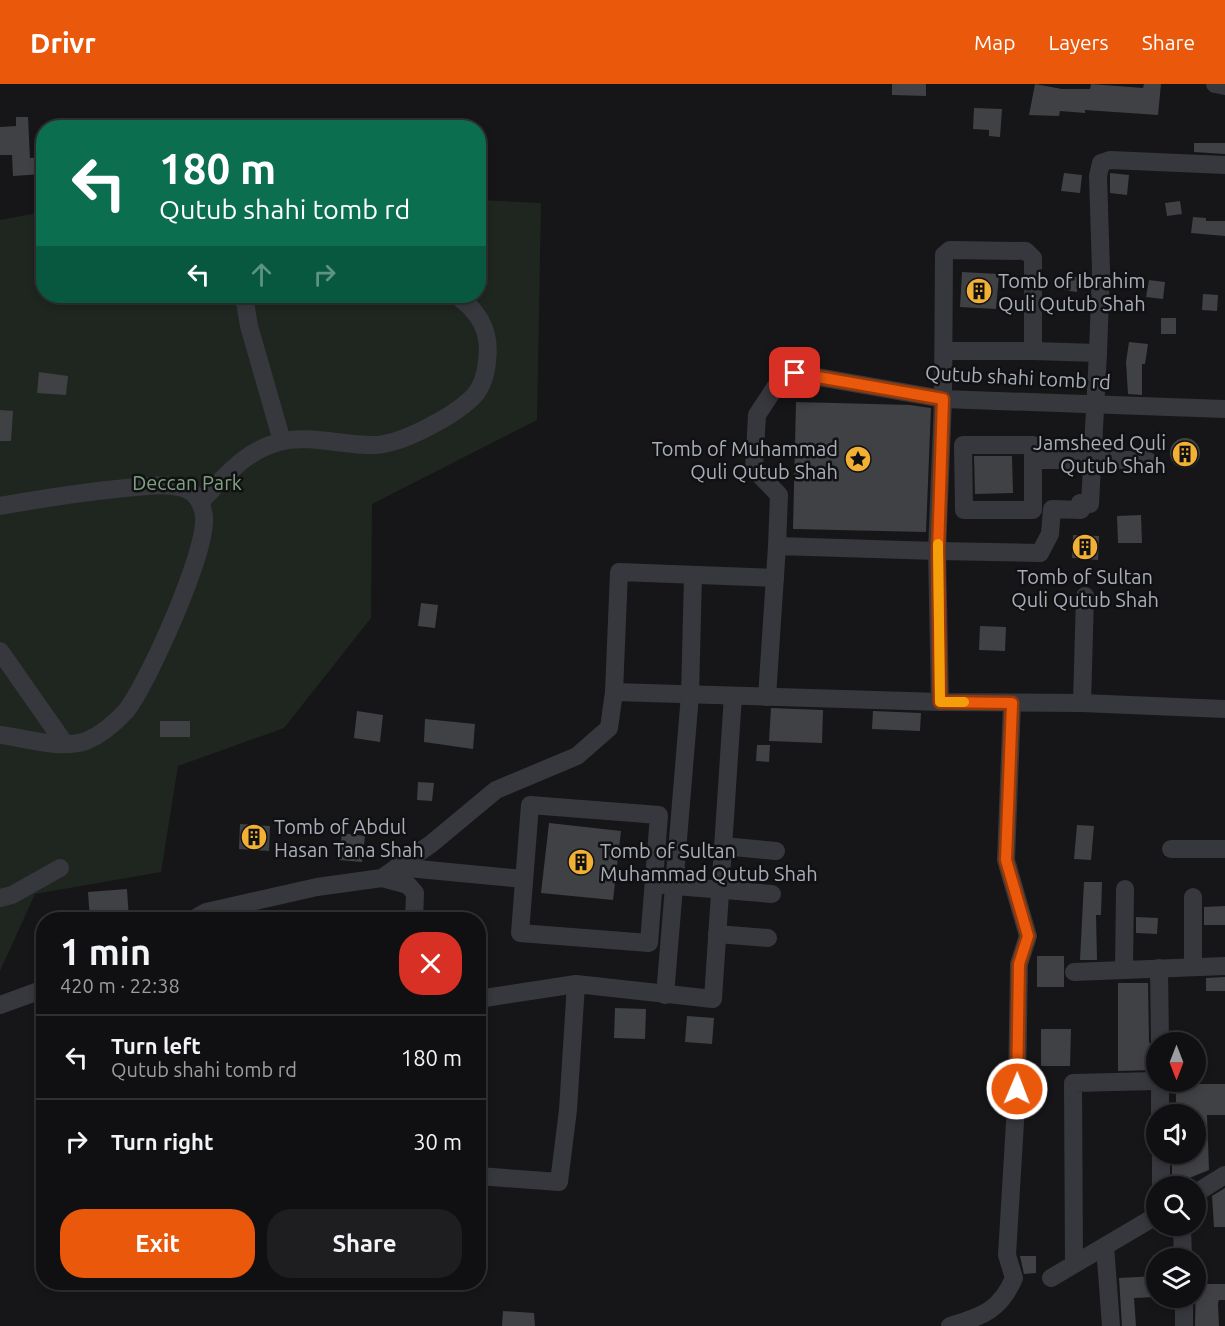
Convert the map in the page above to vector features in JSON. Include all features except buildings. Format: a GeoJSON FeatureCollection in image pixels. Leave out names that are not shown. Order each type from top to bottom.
{"type":"FeatureCollection","features":[{"type":"Feature","properties":{"kind":"street"},"geometry":{"type":"LineString","coordinates":[[1215,84],[1225,86]]}},
{"type":"Feature","properties":{"kind":"street"},"geometry":{"type":"LineString","coordinates":[[777,546],[1040,553],[1050,534],[1052,509],[1081,510],[1080,503],[1090,504],[1101,270],[1098,176],[1101,163],[1110,160],[1225,165]]}},
{"type":"Feature","properties":{"kind":"street"},"geometry":{"type":"LineString","coordinates":[[944,551],[957,472],[963,445],[1033,445],[1034,510],[964,510],[957,472],[944,351],[944,255],[950,250],[1026,250],[1033,258],[1033,351]]}},
{"type":"Feature","properties":{"kind":"street"},"geometry":{"type":"LineString","coordinates":[[245,303],[249,326],[282,441]]}},
{"type":"Feature","properties":{"kind":"street"},"geometry":{"type":"LineString","coordinates":[[201,501],[252,451],[282,441],[376,445],[411,435],[472,397],[485,377],[488,358],[486,329],[474,308],[467,303]]}},
{"type":"Feature","properties":{"kind":"street"},"geometry":{"type":"LineString","coordinates":[[944,351],[1098,353]]}},
{"type":"Feature","properties":{"kind":"street","name":"Qutub shahi tomb rd"},"geometry":{"type":"LineString","coordinates":[[767,697],[779,495],[754,469],[757,415],[778,383],[795,373],[949,399],[1225,409]]}},
{"type":"Feature","properties":{"kind":"street"},"geometry":{"type":"LineString","coordinates":[[940,702],[949,399]]}},
{"type":"Feature","properties":{"kind":"street"},"geometry":{"type":"LineString","coordinates":[[1033,460],[1147,459]]}},
{"type":"Feature","properties":{"kind":"street"},"geometry":{"type":"LineString","coordinates":[[0,506],[87,491],[164,485],[187,489],[201,501],[204,519],[200,546],[176,612],[147,673],[126,710],[104,731],[84,741],[65,744],[0,735]]}},
{"type":"Feature","properties":{"kind":"street"},"geometry":{"type":"LineString","coordinates":[[382,878],[431,844],[496,790],[577,756],[609,728],[614,692],[619,572],[775,578]]}},
{"type":"Feature","properties":{"kind":"street"},"geometry":{"type":"LineString","coordinates":[[665,995],[690,695],[693,575]]}},
{"type":"Feature","properties":{"kind":"street"},"geometry":{"type":"LineString","coordinates":[[1082,704],[1085,596]]}},
{"type":"Feature","properties":{"kind":"street"},"geometry":{"type":"LineString","coordinates":[[0,651],[65,744]]}},
{"type":"Feature","properties":{"kind":"street"},"geometry":{"type":"LineString","coordinates":[[614,692],[1225,709]]}},
{"type":"Feature","properties":{"kind":"street"},"geometry":{"type":"LineString","coordinates":[[486,998],[576,984],[713,999],[733,696]]}},
{"type":"Feature","properties":{"kind":"street"},"geometry":{"type":"LineString","coordinates":[[950,1326],[981,1316],[1006,1298],[1014,1278],[1007,1255],[1017,1089],[1019,964],[1028,936],[1006,860],[1012,703]]}},
{"type":"Feature","properties":{"kind":"street"},"geometry":{"type":"LineString","coordinates":[[530,805],[659,815],[649,943],[520,933],[524,879],[530,805]]}},
{"type":"Feature","properties":{"kind":"street"},"geometry":{"type":"LineString","coordinates":[[723,846],[776,850]]}},
{"type":"Feature","properties":{"kind":"street"},"geometry":{"type":"LineString","coordinates":[[1171,849],[1225,849]]}},
{"type":"Feature","properties":{"kind":"street"},"geometry":{"type":"LineString","coordinates":[[397,867],[524,879]]}},
{"type":"Feature","properties":{"kind":"street"},"geometry":{"type":"LineString","coordinates":[[0,898],[12,895],[60,868]]}},
{"type":"Feature","properties":{"kind":"street"},"geometry":{"type":"LineString","coordinates":[[206,912],[306,890],[382,878],[408,885],[415,892],[414,912]]}},
{"type":"Feature","properties":{"kind":"street"},"geometry":{"type":"LineString","coordinates":[[654,884],[772,894]]}},
{"type":"Feature","properties":{"kind":"street"},"geometry":{"type":"LineString","coordinates":[[1124,970],[1125,889]]}},
{"type":"Feature","properties":{"kind":"street"},"geometry":{"type":"LineString","coordinates":[[1193,897],[1193,967]]}},
{"type":"Feature","properties":{"kind":"street"},"geometry":{"type":"LineString","coordinates":[[717,934],[768,938]]}},
{"type":"Feature","properties":{"kind":"street"},"geometry":{"type":"LineString","coordinates":[[1074,972],[1225,966]]}},
{"type":"Feature","properties":{"kind":"street"},"geometry":{"type":"LineString","coordinates":[[1159,968],[1160,1032]]}},
{"type":"Feature","properties":{"kind":"street"},"geometry":{"type":"LineString","coordinates":[[486,1177],[559,1182],[568,1110],[576,984]]}},
{"type":"Feature","properties":{"kind":"street"},"geometry":{"type":"LineString","coordinates":[[0,1005],[36,992]]}},
{"type":"Feature","properties":{"kind":"street"},"geometry":{"type":"LineString","coordinates":[[1074,1264],[1073,1083],[1146,1082]]}},
{"type":"Feature","properties":{"kind":"street"},"geometry":{"type":"LineString","coordinates":[[1206,1187],[1225,1175]]}},
{"type":"Feature","properties":{"kind":"street"},"geometry":{"type":"LineString","coordinates":[[1051,1278],[1146,1222]]}},
{"type":"Feature","properties":{"kind":"street"},"geometry":{"type":"LineString","coordinates":[[1105,1246],[1111,1326]]}},
{"type":"Feature","properties":{"kind":"street"},"geometry":{"type":"LineString","coordinates":[[1184,1308],[1184,1326]]}},
{"type":"Feature","properties":{"kind":"green space","name":"Deccan Park"},"geometry":{"type":"Polygon","coordinates":[[[486,200],[541,203],[537,420],[372,504],[371,618],[284,728],[178,766],[161,872],[35,894],[0,971],[0,220],[36,213],[36,303],[486,303],[486,200]]]}},
{"type":"Feature","properties":{"kind":"slow traffic"},"geometry":{"type":"LineString","coordinates":[[938,544],[940,702],[964,702]]}},
{"type":"Feature","properties":{"kind":"place","name":"Tomb of Ibrahim Quli Qutub Shah"},"geometry":{"type":"Point","coordinates":[979,291]}},
{"type":"Feature","properties":{"kind":"place","name":"Jamsheed Quli Qutub Shah"},"geometry":{"type":"Point","coordinates":[1185,454]}},
{"type":"Feature","properties":{"kind":"place","name":"Tomb of Muhammad Quli Qutub Shah"},"geometry":{"type":"Point","coordinates":[858,459]}},
{"type":"Feature","properties":{"kind":"place","name":"Tomb of Sultan Quli Qutub Shah"},"geometry":{"type":"Point","coordinates":[1085,547]}},
{"type":"Feature","properties":{"kind":"place","name":"Tomb of Abdul Hasan Tana Shah"},"geometry":{"type":"Point","coordinates":[254,837]}},
{"type":"Feature","properties":{"kind":"place","name":"Tomb of Sultan Muhammad Qutub Shah"},"geometry":{"type":"Point","coordinates":[581,862]}},
{"type":"Feature","properties":{"kind":"route"},"geometry":{"type":"LineString","coordinates":[[795,373],[943,399],[938,551],[940,702],[1012,703],[1006,860],[1028,936],[1019,964],[1017,1089]]}}]}
